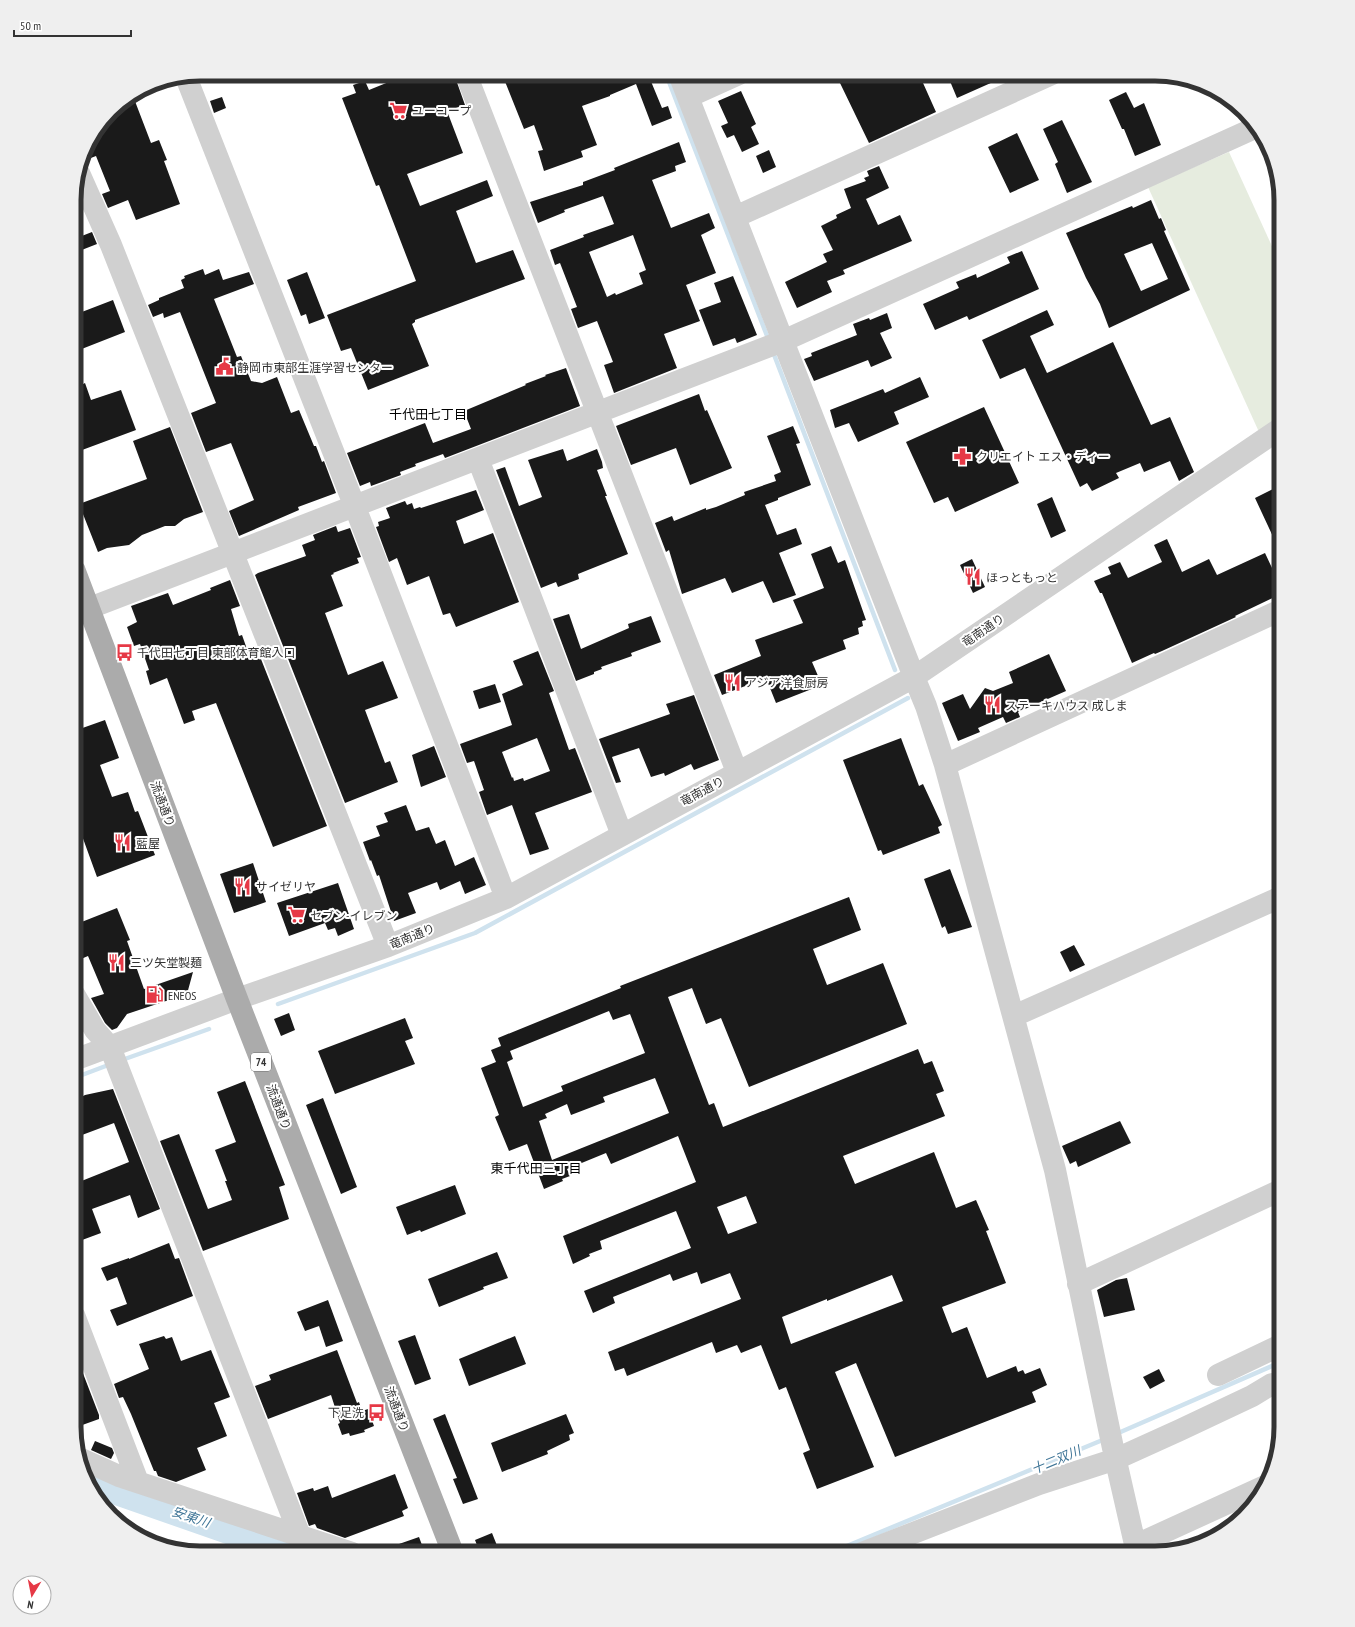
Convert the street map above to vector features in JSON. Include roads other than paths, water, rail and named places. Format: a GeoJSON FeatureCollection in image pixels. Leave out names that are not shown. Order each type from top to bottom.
{"type":"FeatureCollection","features":[{"type":"Feature","properties":{"kind":"main road","name":"流通通り"},"geometry":{"type":"LineString","coordinates":[[82,611],[237,999],[450,1546]]}},
{"type":"Feature","properties":{"kind":"street"},"geometry":{"type":"LineString","coordinates":[[469,81],[737,772]]}},
{"type":"Feature","properties":{"kind":"street"},"geometry":{"type":"LineString","coordinates":[[682,81],[926,706],[945,765],[1055,1170],[1078,1284],[1135,1546]]}},
{"type":"Feature","properties":{"kind":"street"},"geometry":{"type":"LineString","coordinates":[[688,97],[723,81]]}},
{"type":"Feature","properties":{"kind":"street"},"geometry":{"type":"LineString","coordinates":[[735,217],[1036,81]]}},
{"type":"Feature","properties":{"kind":"street"},"geometry":{"type":"LineString","coordinates":[[188,82],[355,507],[506,898]]}},
{"type":"Feature","properties":{"kind":"street"},"geometry":{"type":"LineString","coordinates":[[82,611],[783,341],[1251,130]]}},
{"type":"Feature","properties":{"kind":"street"},"geometry":{"type":"LineString","coordinates":[[83,180],[111,245],[234,553],[388,946]]}},
{"type":"Feature","properties":{"kind":"street","name":"竜南通り"},"geometry":{"type":"LineString","coordinates":[[81,1057],[237,999],[388,946],[506,898],[914,677],[1274,433]]}},
{"type":"Feature","properties":{"kind":"street"},"geometry":{"type":"LineString","coordinates":[[478,459],[622,835]]}},
{"type":"Feature","properties":{"kind":"street"},"geometry":{"type":"LineString","coordinates":[[945,765],[1274,613]]}},
{"type":"Feature","properties":{"kind":"street"},"geometry":{"type":"LineString","coordinates":[[1014,1016],[1274,900]]}},
{"type":"Feature","properties":{"kind":"street"},"geometry":{"type":"LineString","coordinates":[[81,1006],[95,1030],[110,1047],[300,1536]]}},
{"type":"Feature","properties":{"kind":"street"},"geometry":{"type":"LineString","coordinates":[[1078,1284],[1274,1193]]}},
{"type":"Feature","properties":{"kind":"street"},"geometry":{"type":"LineString","coordinates":[[81,1333],[138,1482]]}},
{"type":"Feature","properties":{"kind":"street"},"geometry":{"type":"LineString","coordinates":[[1218,1375],[1274,1348]]}},
{"type":"Feature","properties":{"kind":"street"},"geometry":{"type":"LineString","coordinates":[[1230,1406],[1245,1361]]}},
{"type":"Feature","properties":{"kind":"street"},"geometry":{"type":"LineString","coordinates":[[880,1546],[1039,1484],[1113,1446],[1230,1406],[1272,1384]]}},
{"type":"Feature","properties":{"kind":"street"},"geometry":{"type":"LineString","coordinates":[[86,1461],[119,1476],[331,1546]]}},
{"type":"Feature","properties":{"kind":"street"},"geometry":{"type":"LineString","coordinates":[[1142,1546],[1255,1491]]}},
{"type":"Feature","properties":{"kind":"waterway"},"geometry":{"type":"LineString","coordinates":[[669,81],[769,341]]}},
{"type":"Feature","properties":{"kind":"waterway"},"geometry":{"type":"LineString","coordinates":[[773,352],[895,670]]}},
{"type":"Feature","properties":{"kind":"waterway"},"geometry":{"type":"LineString","coordinates":[[278,1004],[475,933],[908,698]]}},
{"type":"Feature","properties":{"kind":"waterway"},"geometry":{"type":"LineString","coordinates":[[122,1060],[209,1029]]}},
{"type":"Feature","properties":{"kind":"waterway"},"geometry":{"type":"LineString","coordinates":[[81,1075],[111,1064]]}},
{"type":"Feature","properties":{"kind":"waterway","name":"十二双川"},"geometry":{"type":"LineString","coordinates":[[1116,1434],[1274,1365]]}},
{"type":"Feature","properties":{"kind":"waterway","name":"十二双川"},"geometry":{"type":"LineString","coordinates":[[847,1546],[1105,1439]]}},
{"type":"Feature","properties":{"kind":"waterway","name":"安東川"},"geometry":{"type":"LineString","coordinates":[[96,1484],[274,1546]]}},
{"type":"Feature","properties":{"kind":"place","name":"ユーコープ"},"geometry":{"type":"Point","coordinates":[399,110]}},
{"type":"Feature","properties":{"kind":"place","name":"静岡市東部生涯学習センター"},"geometry":{"type":"Point","coordinates":[224,367]}},
{"type":"Feature","properties":{"kind":"place","name":"クリエイト エス・ディー"},"geometry":{"type":"Point","coordinates":[963,456]}},
{"type":"Feature","properties":{"kind":"place","name":"ほっともっと"},"geometry":{"type":"Point","coordinates":[973,577]}},
{"type":"Feature","properties":{"kind":"place","name":"千代田七丁目 東部体育館入口"},"geometry":{"type":"Point","coordinates":[124,652]}},
{"type":"Feature","properties":{"kind":"place","name":"アジア洋食厨房"},"geometry":{"type":"Point","coordinates":[732,682]}},
{"type":"Feature","properties":{"kind":"place","name":"ステーキハウス 成しま"},"geometry":{"type":"Point","coordinates":[992,705]}},
{"type":"Feature","properties":{"kind":"place","name":"藍屋"},"geometry":{"type":"Point","coordinates":[123,843]}},
{"type":"Feature","properties":{"kind":"place","name":"サイゼリヤ"},"geometry":{"type":"Point","coordinates":[243,886]}},
{"type":"Feature","properties":{"kind":"place","name":"セブン-イレブン"},"geometry":{"type":"Point","coordinates":[297,915]}},
{"type":"Feature","properties":{"kind":"place","name":"三ツ矢堂製麺"},"geometry":{"type":"Point","coordinates":[117,962]}},
{"type":"Feature","properties":{"kind":"place","name":"ENEOS"},"geometry":{"type":"Point","coordinates":[155,995]}},
{"type":"Feature","properties":{"kind":"place","name":"下足洗"},"geometry":{"type":"Point","coordinates":[377,1412]}},
{"type":"Feature","properties":{"kind":"district","name":"千代田七丁目"},"geometry":{"type":"Point","coordinates":[428,414]}},
{"type":"Feature","properties":{"kind":"district","name":"東千代田三丁目"},"geometry":{"type":"Point","coordinates":[536,1168]}}]}
